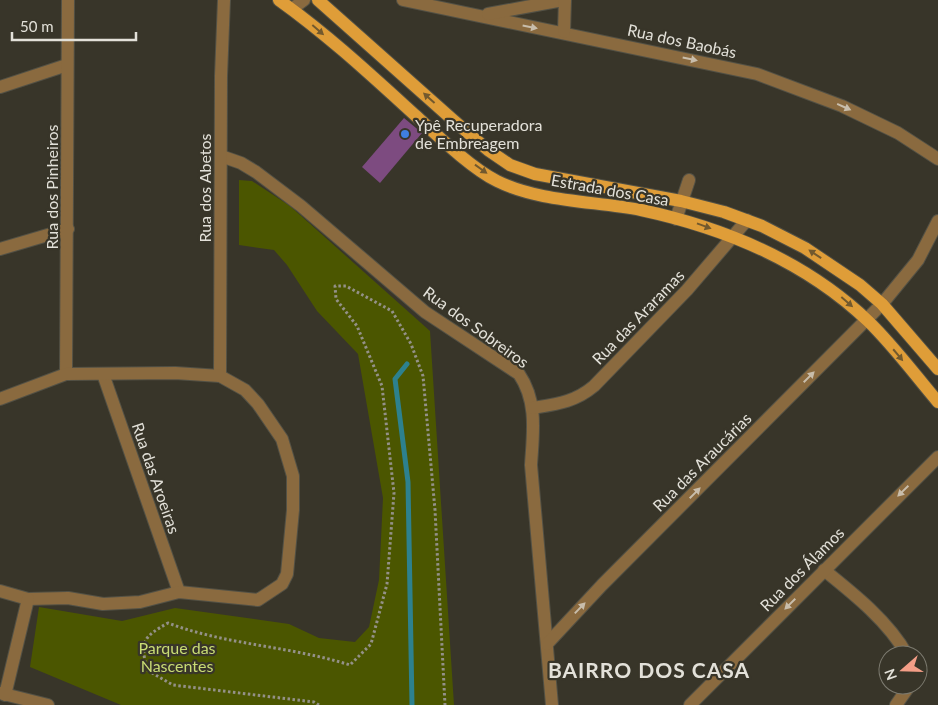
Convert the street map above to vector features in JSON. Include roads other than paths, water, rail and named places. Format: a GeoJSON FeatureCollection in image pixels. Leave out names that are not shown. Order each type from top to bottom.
{"type":"FeatureCollection","features":[{"type":"Feature","properties":{"kind":"main road","name":"Estrada dos Casa"},"geometry":{"type":"LineString","coordinates":[[279,0],[480,169],[497,181],[553,197],[641,210],[699,224],[798,267],[838,295],[866,319],[938,402]]}},
{"type":"Feature","properties":{"kind":"main road","name":"Estrada dos Casa"},"geometry":{"type":"LineString","coordinates":[[318,0],[488,150],[510,165],[535,174],[681,201],[747,220],[805,248],[860,285],[882,304],[938,369]]}},
{"type":"Feature","properties":{"kind":"main road"},"geometry":{"type":"LineString","coordinates":[[532,192],[535,174]]}},
{"type":"Feature","properties":{"kind":"street","name":"Rua dos Pinheiros"},"geometry":{"type":"LineString","coordinates":[[66,374],[68,0]]}},
{"type":"Feature","properties":{"kind":"street","name":"Rua dos Abetos"},"geometry":{"type":"LineString","coordinates":[[220,376],[224,0]]}},
{"type":"Feature","properties":{"kind":"street"},"geometry":{"type":"LineString","coordinates":[[292,9],[304,0]]}},
{"type":"Feature","properties":{"kind":"street","name":"Rua dos Baobás"},"geometry":{"type":"LineString","coordinates":[[404,0],[483,15],[757,74],[842,106],[898,133],[938,159]]}},
{"type":"Feature","properties":{"kind":"street"},"geometry":{"type":"LineString","coordinates":[[483,15],[564,0],[564,32]]}},
{"type":"Feature","properties":{"kind":"street"},"geometry":{"type":"LineString","coordinates":[[0,87],[67,65]]}},
{"type":"Feature","properties":{"kind":"street","name":"Rua dos Sobreiros"},"geometry":{"type":"LineString","coordinates":[[221,156],[241,163],[256,172],[301,206],[425,312],[519,374],[533,408],[534,437],[531,465],[552,705]]}},
{"type":"Feature","properties":{"kind":"street"},"geometry":{"type":"LineString","coordinates":[[676,219],[689,180]]}},
{"type":"Feature","properties":{"kind":"street","name":"Rua das Araramas"},"geometry":{"type":"LineString","coordinates":[[533,408],[568,402],[582,396],[594,386],[687,290],[734,238],[747,220]]}},
{"type":"Feature","properties":{"kind":"street","name":"Rua das Araucárias"},"geometry":{"type":"LineString","coordinates":[[547,644],[602,585],[882,304],[918,260],[938,221]]}},
{"type":"Feature","properties":{"kind":"street"},"geometry":{"type":"LineString","coordinates":[[0,249],[68,229]]}},
{"type":"Feature","properties":{"kind":"street"},"geometry":{"type":"LineString","coordinates":[[0,399],[66,374],[175,373],[220,376],[245,390],[258,404],[282,439],[293,476],[293,510],[287,574],[282,584],[258,600],[179,592],[140,602],[103,604],[68,598],[28,599],[0,591]]}},
{"type":"Feature","properties":{"kind":"street","name":"Rua das Aroeiras"},"geometry":{"type":"LineString","coordinates":[[102,374],[179,592]]}},
{"type":"Feature","properties":{"kind":"street","name":"Rua dos Álamos"},"geometry":{"type":"LineString","coordinates":[[690,705],[938,457]]}},
{"type":"Feature","properties":{"kind":"street"},"geometry":{"type":"LineString","coordinates":[[824,570],[878,619],[901,645]]}},
{"type":"Feature","properties":{"kind":"street"},"geometry":{"type":"LineString","coordinates":[[28,599],[2,694],[48,705]]}},
{"type":"Feature","properties":{"kind":"waterway"},"geometry":{"type":"LineString","coordinates":[[407,364],[395,379],[408,482],[412,705]]}},
{"type":"Feature","properties":{"kind":"place","name":"Ypê Recuperadora de Embreagem"},"geometry":{"type":"Point","coordinates":[405,134]}},
{"type":"Feature","properties":{"kind":"district","name":"BAIRRO DOS CASA"},"geometry":{"type":"Point","coordinates":[649,671]}},
{"type":"Feature","properties":{"kind":"park label","name":"Parque das Nascentes"},"geometry":{"type":"Point","coordinates":[177,657]}}]}
